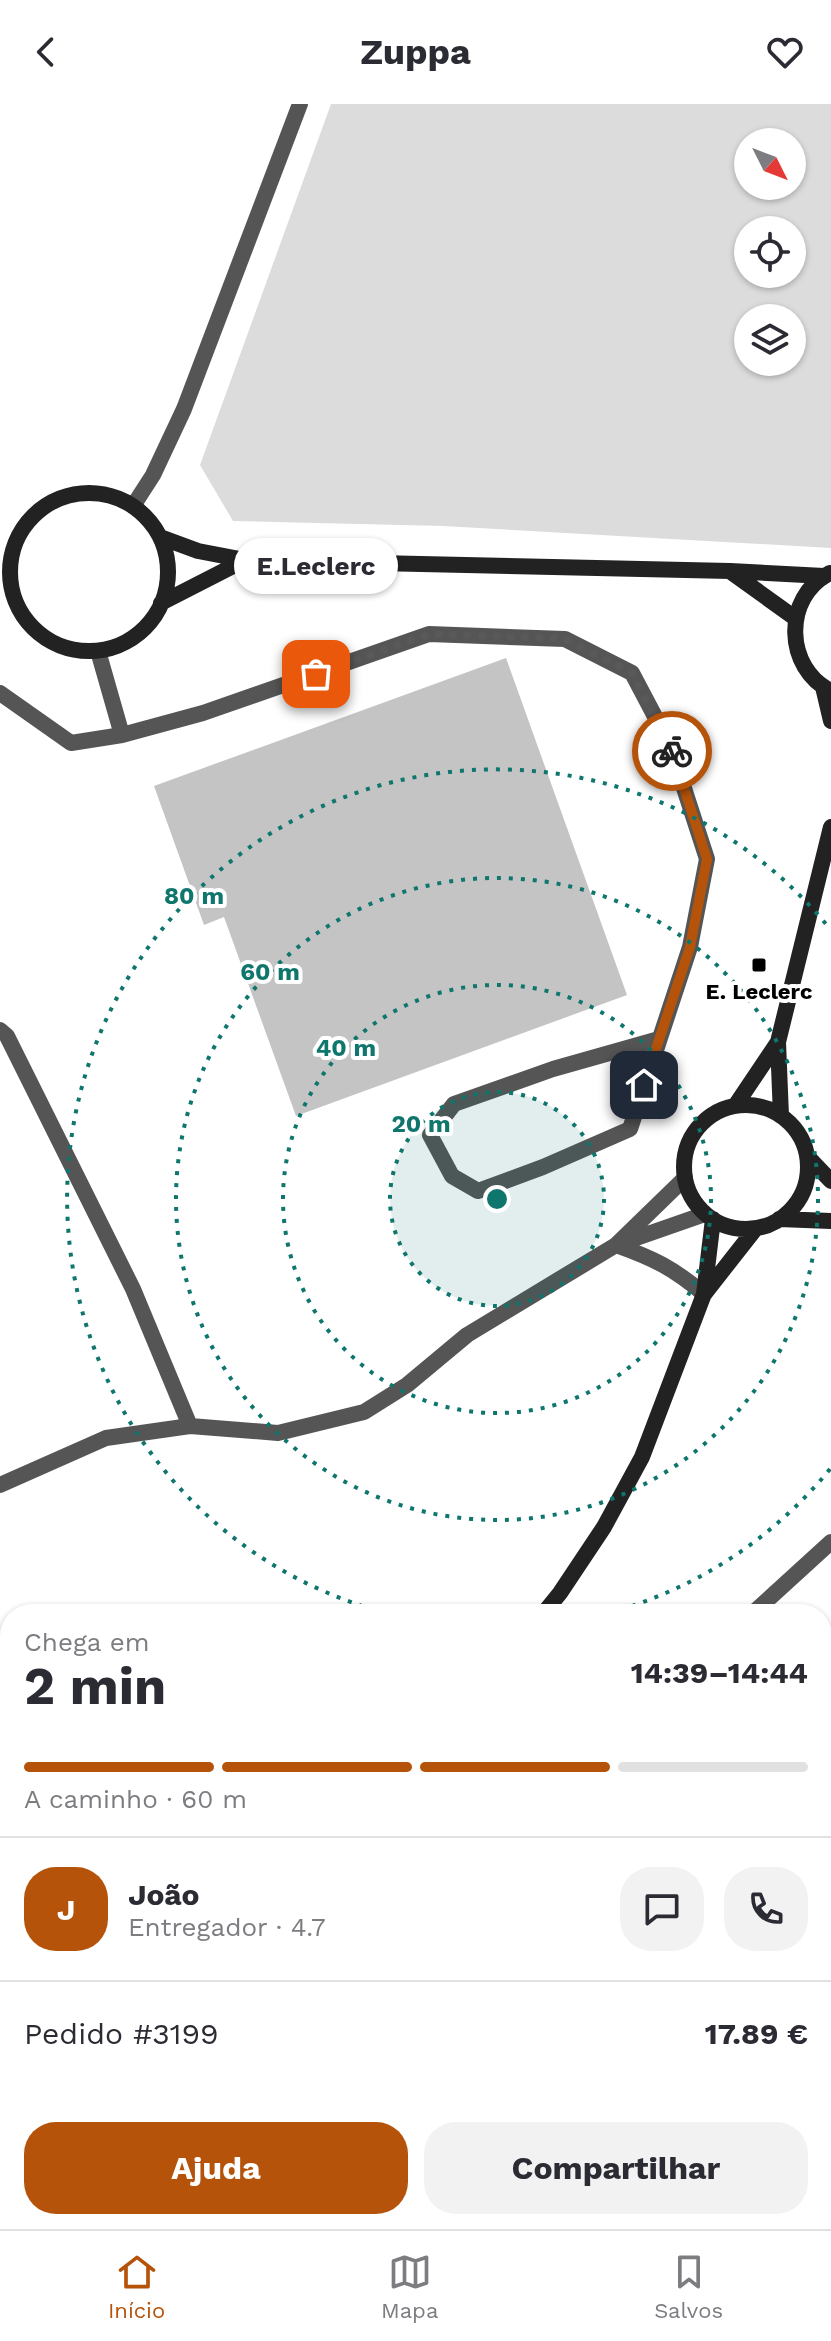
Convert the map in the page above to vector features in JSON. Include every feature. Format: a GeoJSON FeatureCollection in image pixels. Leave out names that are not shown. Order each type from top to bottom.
{"type":"FeatureCollection","features":[{"type":"Feature","properties":{"kind":"main road"},"geometry":{"type":"LineString","coordinates":[[93,493],[114,497],[133,506],[160,537],[168,566],[166,590],[157,613],[141,631],[122,644],[98,651],[74,650],[51,643],[32,628],[18,608],[11,589],[7,551],[36,513],[53,501],[72,494],[93,493]]}},
{"type":"Feature","properties":{"kind":"main road"},"geometry":{"type":"LineString","coordinates":[[160,537],[198,551],[245,560],[828,574]]}},
{"type":"Feature","properties":{"kind":"main road"},"geometry":{"type":"LineString","coordinates":[[161,603],[245,560]]}},
{"type":"Feature","properties":{"kind":"main road"},"geometry":{"type":"LineString","coordinates":[[730,571],[795,618]]}},
{"type":"Feature","properties":{"kind":"main road"},"geometry":{"type":"LineString","coordinates":[[828,574],[811,587],[801,602],[795,618],[794,638],[808,674],[827,689],[831,721]]}},
{"type":"Feature","properties":{"kind":"main road"},"geometry":{"type":"LineString","coordinates":[[0,602],[18,608]]}},
{"type":"Feature","properties":{"kind":"main road"},"geometry":{"type":"LineString","coordinates":[[781,1116],[778,1042],[831,827]]}},
{"type":"Feature","properties":{"kind":"main road"},"geometry":{"type":"LineString","coordinates":[[735,1106],[778,1042]]}},
{"type":"Feature","properties":{"kind":"main road"},"geometry":{"type":"LineString","coordinates":[[751,1105],[781,1116],[802,1140],[807,1156],[803,1192],[793,1207],[779,1219],[756,1228],[727,1226],[709,1217],[692,1198],[685,1178],[684,1159],[690,1140],[701,1124],[716,1112],[735,1106],[751,1105]]}},
{"type":"Feature","properties":{"kind":"main road"},"geometry":{"type":"LineString","coordinates":[[807,1156],[831,1181]]}},
{"type":"Feature","properties":{"kind":"main road"},"geometry":{"type":"LineString","coordinates":[[551,1604],[604,1527],[642,1457],[704,1294],[709,1217]]}},
{"type":"Feature","properties":{"kind":"main road"},"geometry":{"type":"LineString","coordinates":[[779,1219],[831,1221]]}},
{"type":"Feature","properties":{"kind":"main road"},"geometry":{"type":"LineString","coordinates":[[704,1294],[756,1228]]}},
{"type":"Feature","properties":{"kind":"street"},"geometry":{"type":"LineString","coordinates":[[133,506],[153,475],[184,409],[300,104]]}},
{"type":"Feature","properties":{"kind":"street"},"geometry":{"type":"LineString","coordinates":[[0,693],[71,743],[122,735],[203,713],[429,634],[565,639],[632,673],[670,745],[707,859],[690,947],[630,1129],[478,1191],[452,1176],[430,1135],[454,1104],[553,1069],[659,1039]]}},
{"type":"Feature","properties":{"kind":"street"},"geometry":{"type":"LineString","coordinates":[[98,651],[122,735]]}},
{"type":"Feature","properties":{"kind":"street"},"geometry":{"type":"LineString","coordinates":[[0,1030],[7,1036],[133,1289],[190,1426]]}},
{"type":"Feature","properties":{"kind":"street"},"geometry":{"type":"LineString","coordinates":[[0,1485],[106,1438],[190,1426],[278,1433],[364,1412],[407,1385],[467,1335],[616,1245],[685,1178]]}},
{"type":"Feature","properties":{"kind":"street"},"geometry":{"type":"LineString","coordinates":[[616,1245],[709,1217]]}},
{"type":"Feature","properties":{"kind":"street"},"geometry":{"type":"LineString","coordinates":[[616,1245],[677,1272],[704,1294]]}},
{"type":"Feature","properties":{"kind":"street"},"geometry":{"type":"LineString","coordinates":[[763,1604],[831,1542]]}},
{"type":"Feature","properties":{"kind":"shaded area"},"geometry":{"type":"Polygon","coordinates":[[[331,104],[831,104],[831,548],[443,526],[233,521],[200,465],[331,104]]]}},
{"type":"Feature","properties":{"kind":"building"},"geometry":{"type":"Polygon","coordinates":[[[506,658],[627,995],[296,1116],[224,917],[204,925],[154,786],[506,658]]]}},
{"type":"Feature","properties":{"kind":"way so far"},"geometry":{"type":"LineString","coordinates":[[316,674],[429,634],[565,639],[632,673],[672,751]]}},
{"type":"Feature","properties":{"kind":"place","name":"E.Leclerc"},"geometry":{"type":"Point","coordinates":[316,674]}},
{"type":"Feature","properties":{"kind":"place","name":"E. Leclerc"},"geometry":{"type":"Point","coordinates":[759,965]}},
{"type":"Feature","properties":{"kind":"route"},"geometry":{"type":"LineString","coordinates":[[644,1085],[690,947],[707,859],[672,751]]}}]}
